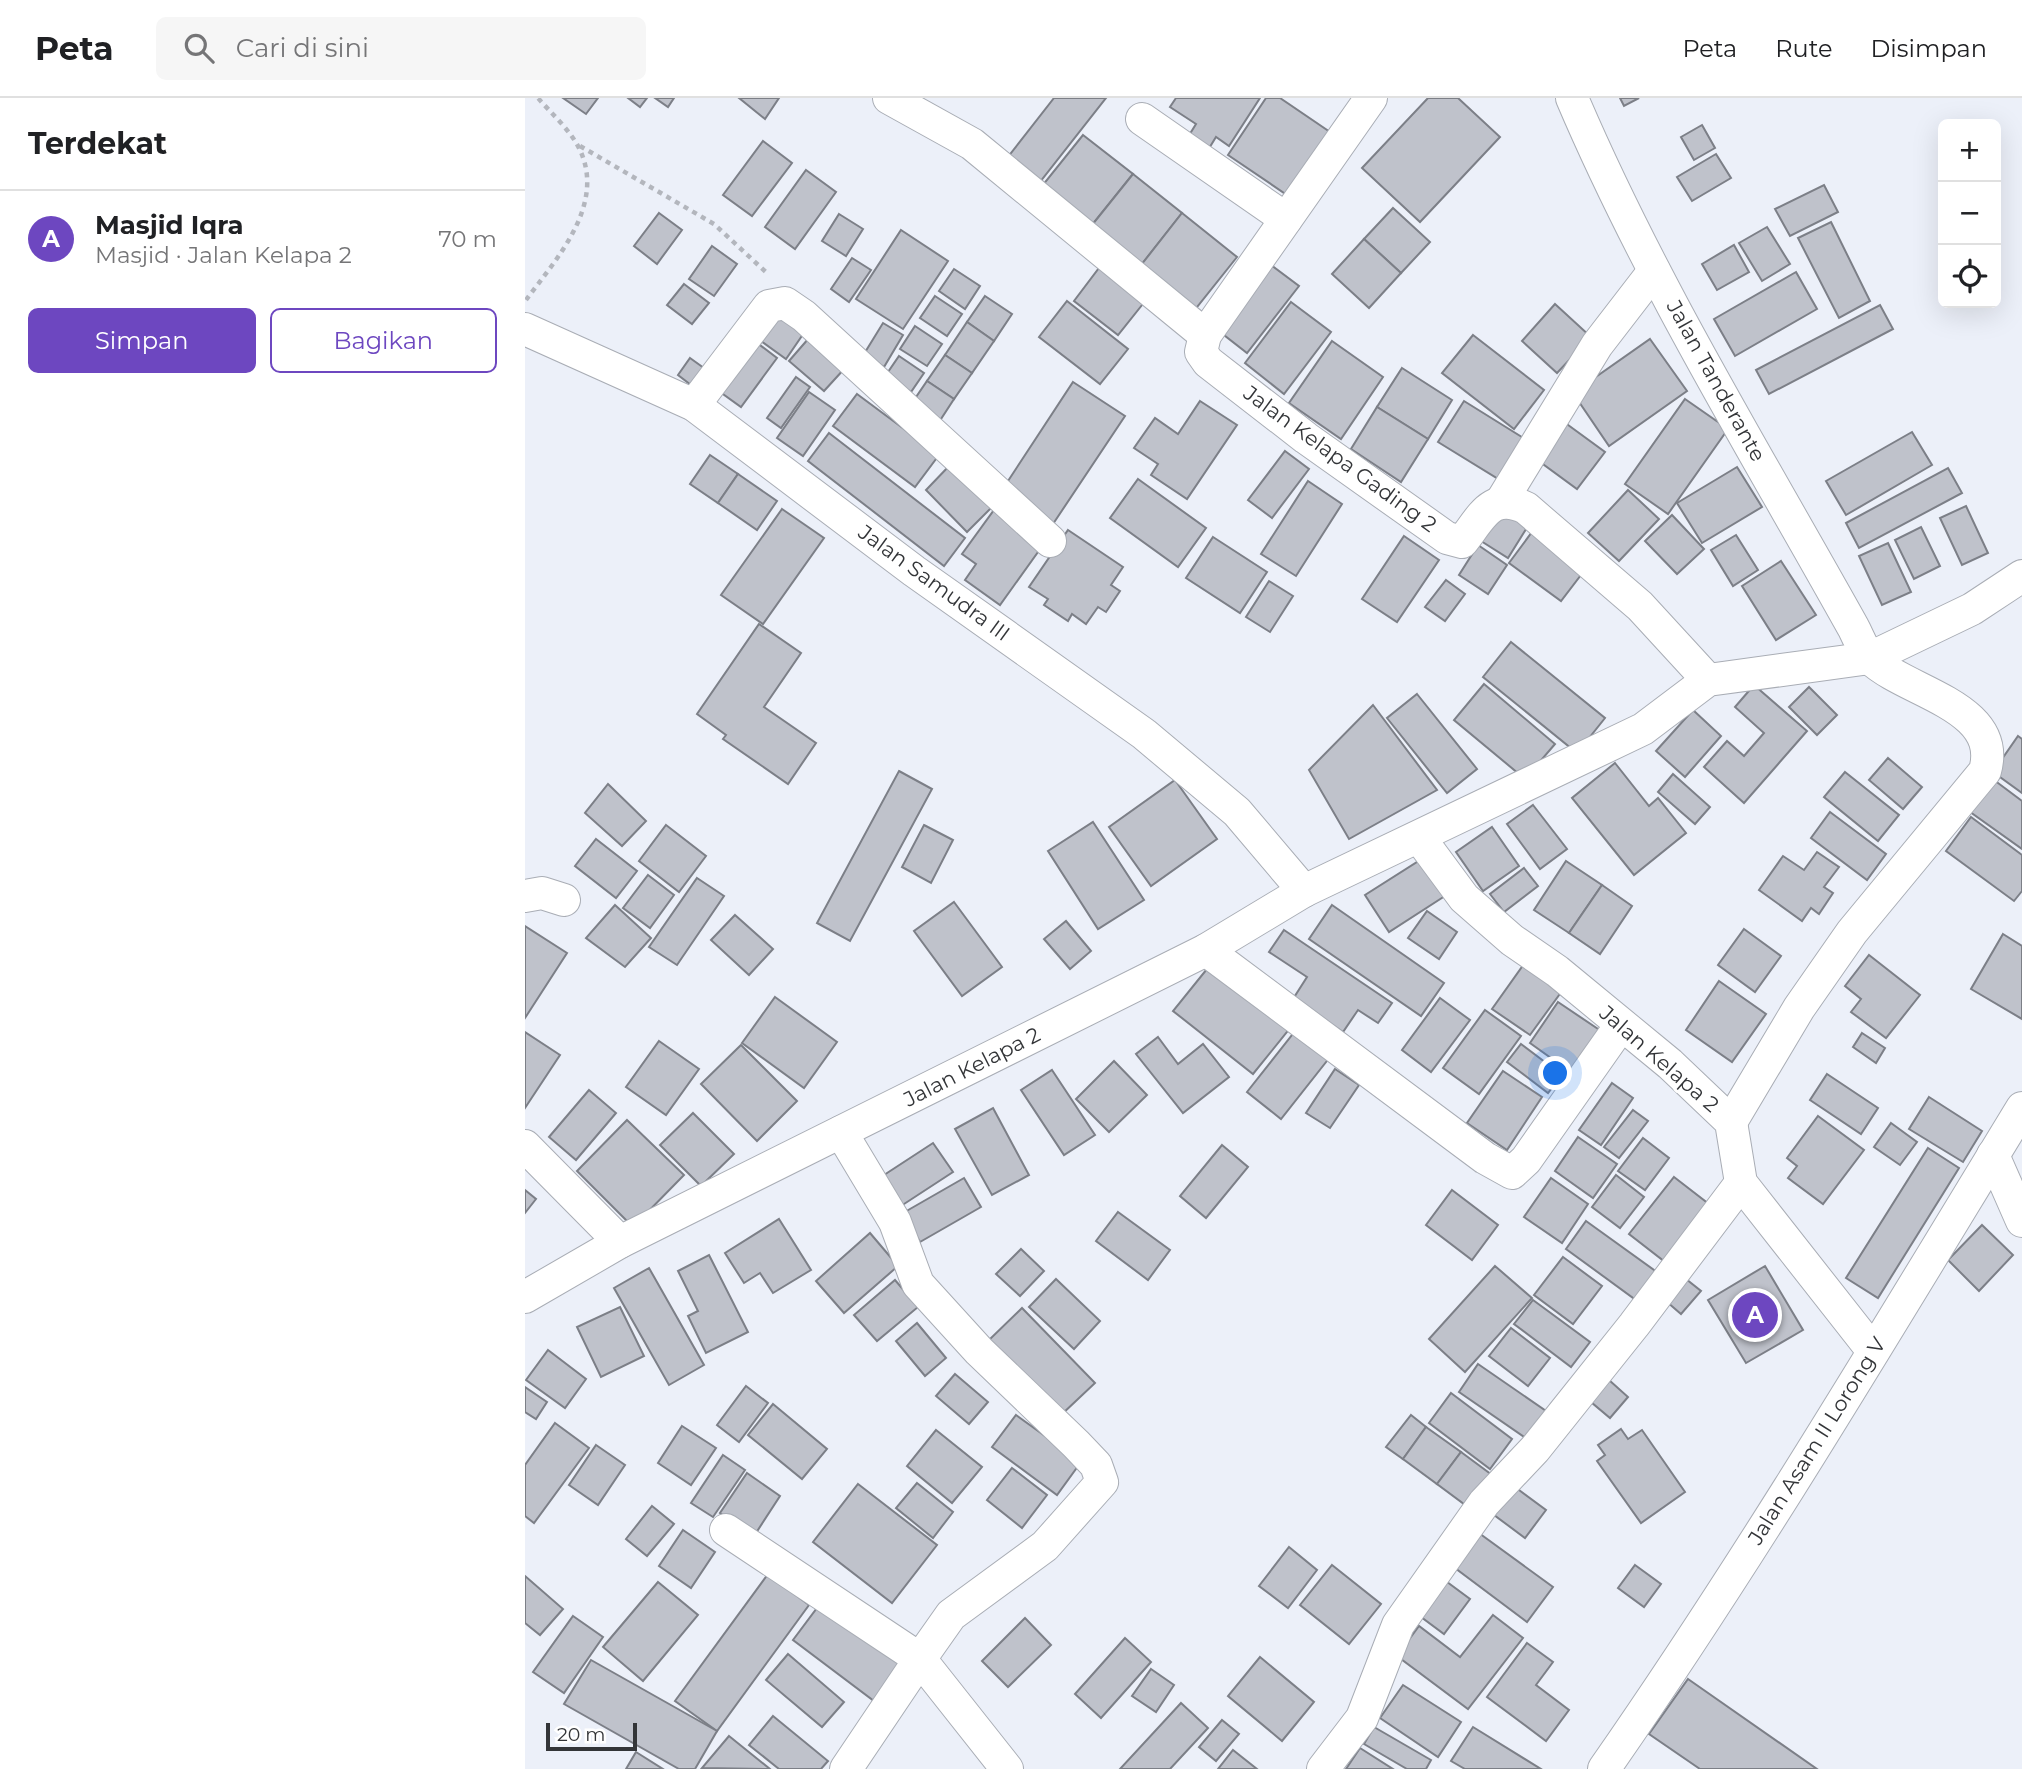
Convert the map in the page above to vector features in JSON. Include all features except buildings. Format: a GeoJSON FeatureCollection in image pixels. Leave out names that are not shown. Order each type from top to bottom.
{"type":"FeatureCollection","features":[{"type":"Feature","properties":{"kind":"street"},"geometry":{"type":"LineString","coordinates":[[889,98],[972,144],[1205,335],[1371,98]]}},
{"type":"Feature","properties":{"kind":"street","name":"Jalan Tanderante"},"geometry":{"type":"LineString","coordinates":[[1572,98],[1654,271],[1870,658]]}},
{"type":"Feature","properties":{"kind":"street"},"geometry":{"type":"LineString","coordinates":[[1142,119],[1286,219]]}},
{"type":"Feature","properties":{"kind":"street"},"geometry":{"type":"LineString","coordinates":[[1501,502],[1597,345],[1654,271]]}},
{"type":"Feature","properties":{"kind":"street"},"geometry":{"type":"LineString","coordinates":[[694,405],[769,306],[785,303],[804,316],[1049,541]]}},
{"type":"Feature","properties":{"kind":"street","name":"Jalan Samudra III"},"geometry":{"type":"LineString","coordinates":[[525,329],[694,405],[915,571],[1144,734],[1237,811],[1304,891]]}},
{"type":"Feature","properties":{"kind":"street","name":"Jalan Kelapa Gading 2"},"geometry":{"type":"LineString","coordinates":[[1205,335],[1201,352],[1208,362],[1306,438],[1447,538],[1462,542],[1489,507],[1501,502]]}},
{"type":"Feature","properties":{"kind":"street"},"geometry":{"type":"LineString","coordinates":[[1501,502],[1513,502],[1526,509],[1557,533],[1640,606],[1708,680]]}},
{"type":"Feature","properties":{"kind":"street","name":"Jalan Kelapa 2"},"geometry":{"type":"LineString","coordinates":[[525,1297],[620,1242],[1206,950],[1304,891],[1643,729],[1708,680],[1870,658],[1972,609],[2022,576]]}},
{"type":"Feature","properties":{"kind":"street"},"geometry":{"type":"LineString","coordinates":[[1731,1122],[1799,1009],[1852,932],[1985,771],[1990,752],[1984,735],[1971,719],[1870,658]]}},
{"type":"Feature","properties":{"kind":"street","name":"Jalan Kelapa 2"},"geometry":{"type":"LineString","coordinates":[[1419,837],[1464,898],[1512,940],[1557,971],[1670,1064],[1731,1122],[1741,1183],[1873,1350]]}},
{"type":"Feature","properties":{"kind":"street"},"geometry":{"type":"LineString","coordinates":[[525,896],[542,893],[564,900]]}},
{"type":"Feature","properties":{"kind":"street"},"geometry":{"type":"LineString","coordinates":[[1206,950],[1485,1158],[1512,1173],[1526,1160],[1621,1024]]}},
{"type":"Feature","properties":{"kind":"street","name":"Jalan Asam II Lorong V"},"geometry":{"type":"LineString","coordinates":[[1604,1769],[1669,1675],[1799,1474],[2022,1108]]}},
{"type":"Feature","properties":{"kind":"street"},"geometry":{"type":"LineString","coordinates":[[841,1132],[895,1222],[918,1284],[979,1351],[1096,1465],[1102,1482],[1045,1546],[951,1615],[846,1769]]}},
{"type":"Feature","properties":{"kind":"street"},"geometry":{"type":"LineString","coordinates":[[525,1146],[620,1242]]}},
{"type":"Feature","properties":{"kind":"street"},"geometry":{"type":"LineString","coordinates":[[1993,1155],[2022,1222]]}},
{"type":"Feature","properties":{"kind":"street"},"geometry":{"type":"LineString","coordinates":[[1322,1769],[1362,1718],[1398,1625],[1484,1503],[1535,1449],[1626,1336],[1741,1183]]}},
{"type":"Feature","properties":{"kind":"street"},"geometry":{"type":"LineString","coordinates":[[726,1530],[919,1659],[1007,1769]]}},
{"type":"Feature","properties":{"kind":"path"},"geometry":{"type":"LineString","coordinates":[[525,301],[571,239],[587,199],[586,165],[578,145],[538,98]]}},
{"type":"Feature","properties":{"kind":"path"},"geometry":{"type":"LineString","coordinates":[[578,145],[714,224],[769,275]]}},
{"type":"Feature","properties":{"kind":"place","name":"Masjid Iqra"},"geometry":{"type":"Point","coordinates":[1755,1315]}}]}
